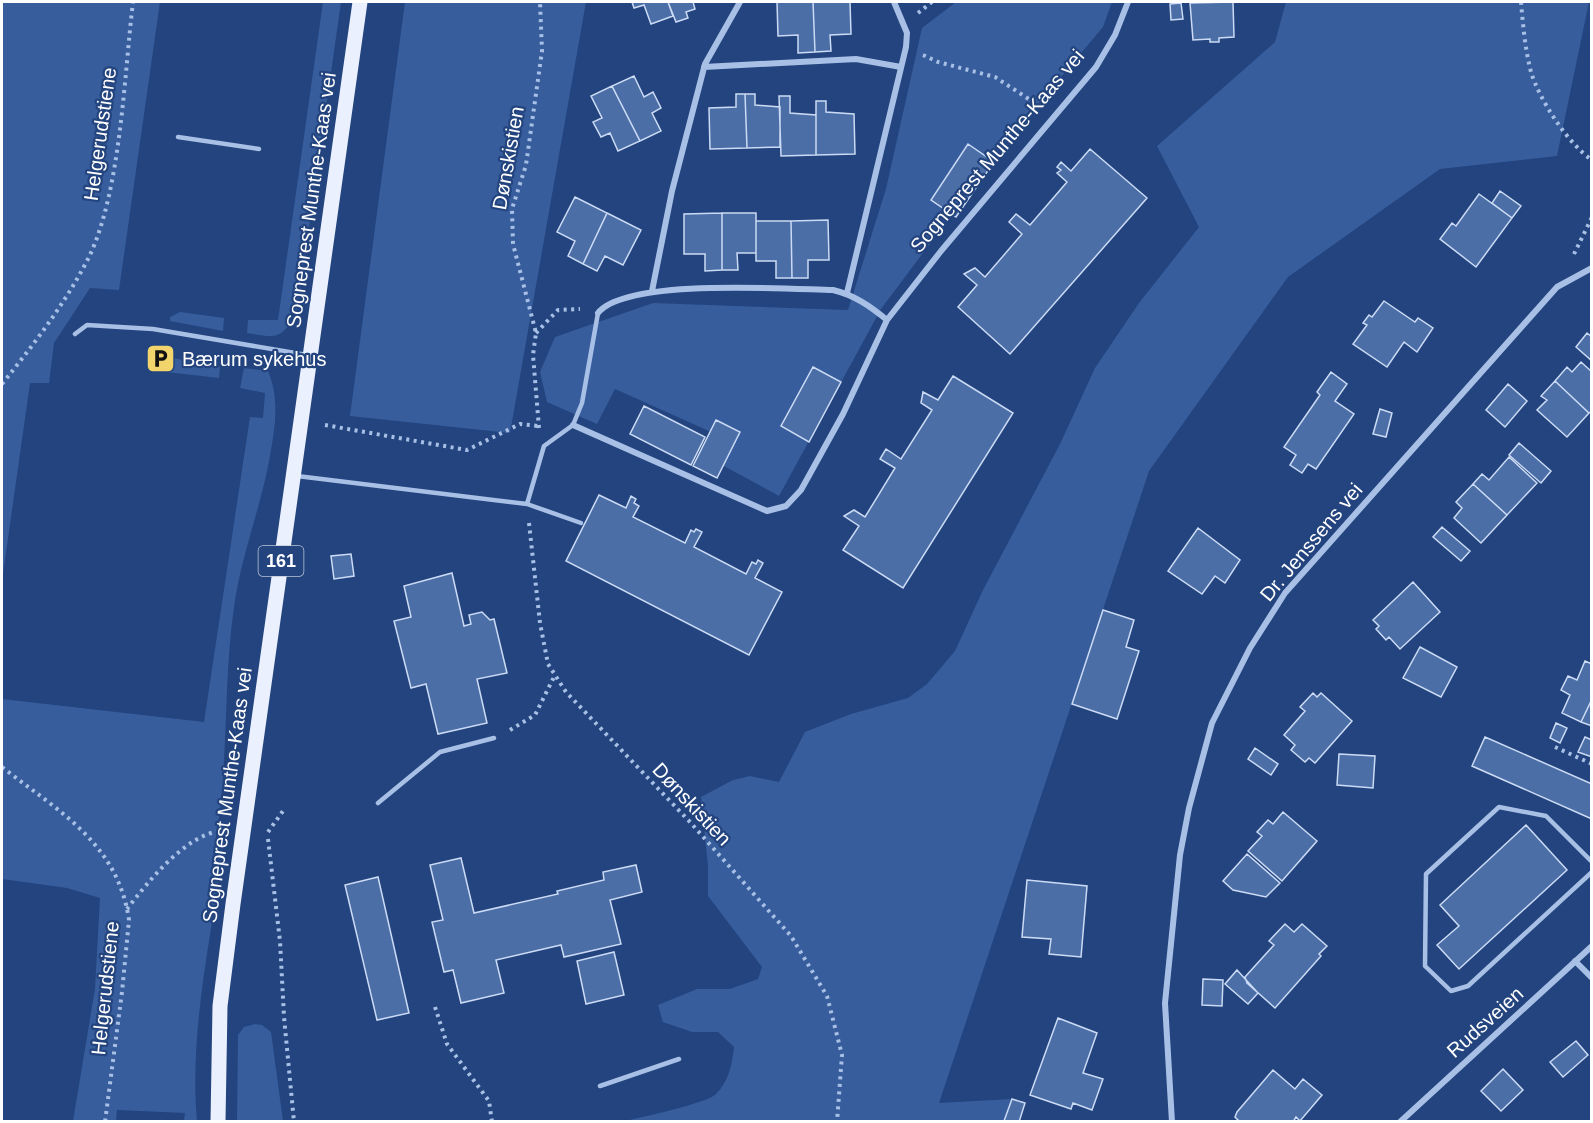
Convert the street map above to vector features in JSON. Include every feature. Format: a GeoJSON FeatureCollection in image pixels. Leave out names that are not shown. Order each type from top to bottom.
{"type":"FeatureCollection","features":[{"type":"Feature","properties":{"kind":"main road","name":"Sogneprest Munthe-Kaas vei"},"geometry":{"type":"LineString","coordinates":[[218,1122],[220,1006],[242,830],[360,2]]}},
{"type":"Feature","properties":{"kind":"street"},"geometry":{"type":"LineString","coordinates":[[652,291],[672,191],[704,67],[740,2]]}},
{"type":"Feature","properties":{"kind":"street"},"geometry":{"type":"LineString","coordinates":[[847,293],[906,47],[907,33],[894,2]]}},
{"type":"Feature","properties":{"kind":"street","name":"Sogneprest Munthe-Kaas vei"},"geometry":{"type":"LineString","coordinates":[[573,425],[750,505],[767,511],[786,506],[801,490],[843,414],[887,320],[1096,67],[1115,35],[1128,2]]}},
{"type":"Feature","properties":{"kind":"street"},"geometry":{"type":"LineString","coordinates":[[704,67],[856,59],[901,67]]}},
{"type":"Feature","properties":{"kind":"street","name":"Dr. Jenssens vei"},"geometry":{"type":"LineString","coordinates":[[1172,1122],[1165,1003],[1170,947],[1180,855],[1212,723],[1250,648],[1286,593],[1557,287],[1592,268]]}},
{"type":"Feature","properties":{"kind":"street"},"geometry":{"type":"LineString","coordinates":[[598,313],[605,304],[652,291],[833,290],[847,293],[868,304],[887,320]]}},
{"type":"Feature","properties":{"kind":"street","name":"Rudsveien"},"geometry":{"type":"LineString","coordinates":[[1400,1122],[1592,946]]}},
{"type":"Feature","properties":{"kind":"street"},"geometry":{"type":"LineString","coordinates":[[1575,961],[1592,978]]}},
{"type":"Feature","properties":{"kind":"lane"},"geometry":{"type":"LineString","coordinates":[[178,136],[259,149]]}},
{"type":"Feature","properties":{"kind":"lane"},"geometry":{"type":"LineString","coordinates":[[526,504],[544,446],[573,425],[582,403],[598,313]]}},
{"type":"Feature","properties":{"kind":"lane"},"geometry":{"type":"LineString","coordinates":[[75,334],[87,325],[153,329],[311,355]]}},
{"type":"Feature","properties":{"kind":"lane"},"geometry":{"type":"LineString","coordinates":[[294,476],[526,504],[582,523]]}},
{"type":"Feature","properties":{"kind":"lane"},"geometry":{"type":"LineString","coordinates":[[378,803],[441,752],[494,738]]}},
{"type":"Feature","properties":{"kind":"lane"},"geometry":{"type":"LineString","coordinates":[[1592,862],[1546,816],[1499,807],[1426,874],[1425,966],[1451,991],[1468,986],[1592,872]]}},
{"type":"Feature","properties":{"kind":"lane"},"geometry":{"type":"LineString","coordinates":[[600,1086],[679,1059]]}},
{"type":"Feature","properties":{"kind":"path","name":"Helgerudstiene"},"geometry":{"type":"LineString","coordinates":[[2,384],[53,321],[89,255],[108,203],[133,2]]}},
{"type":"Feature","properties":{"kind":"path","name":"Dønskistien"},"geometry":{"type":"LineString","coordinates":[[540,2],[542,51],[526,165],[512,209],[513,244],[536,333],[533,355],[538,426],[544,446]]}},
{"type":"Feature","properties":{"kind":"path"},"geometry":{"type":"LineString","coordinates":[[1521,2],[1531,73],[1557,123],[1583,154],[1592,160]]}},
{"type":"Feature","properties":{"kind":"path"},"geometry":{"type":"LineString","coordinates":[[906,47],[939,62],[995,77],[1053,117]]}},
{"type":"Feature","properties":{"kind":"path"},"geometry":{"type":"LineString","coordinates":[[536,333],[558,310],[580,309],[598,313]]}},
{"type":"Feature","properties":{"kind":"path"},"geometry":{"type":"LineString","coordinates":[[301,422],[467,450],[520,424],[538,426]]}},
{"type":"Feature","properties":{"kind":"path","name":"Dønskistien"},"geometry":{"type":"LineString","coordinates":[[526,504],[540,623],[548,664],[566,692],[690,822],[791,936],[827,996],[842,1055],[837,1122]]}},
{"type":"Feature","properties":{"kind":"path"},"geometry":{"type":"LineString","coordinates":[[494,738],[535,714],[555,675]]}},
{"type":"Feature","properties":{"kind":"path"},"geometry":{"type":"LineString","coordinates":[[1555,747],[1592,765]]}},
{"type":"Feature","properties":{"kind":"path","name":"Helgerudstiene"},"geometry":{"type":"LineString","coordinates":[[2,767],[93,840],[114,868],[127,909],[129,920],[122,992],[105,1122]]}},
{"type":"Feature","properties":{"kind":"path"},"geometry":{"type":"LineString","coordinates":[[284,811],[267,833],[280,941],[284,1017],[294,1122]]}},
{"type":"Feature","properties":{"kind":"path"},"geometry":{"type":"LineString","coordinates":[[127,909],[153,875],[189,845],[214,832],[242,830],[267,833]]}},
{"type":"Feature","properties":{"kind":"path"},"geometry":{"type":"LineString","coordinates":[[435,1007],[447,1044],[489,1101],[492,1122]]}},
{"type":"Feature","properties":{"kind":"shaded area"},"geometry":{"type":"Polygon","coordinates":[[[2,2],[160,2],[119,290],[90,288],[54,343],[49,383],[30,383],[2,581],[2,2]]]}},
{"type":"Feature","properties":{"kind":"shaded area"},"geometry":{"type":"Polygon","coordinates":[[[323,2],[341,2],[297,313],[282,333],[277,335],[247,333],[248,320],[278,320],[323,2]]]}},
{"type":"Feature","properties":{"kind":"shaded area"},"geometry":{"type":"Polygon","coordinates":[[[405,2],[586,2],[510,433],[350,416],[405,2]]]}},
{"type":"Feature","properties":{"kind":"shaded area"},"geometry":{"type":"Polygon","coordinates":[[[956,2],[1112,2],[1103,27],[1004,145],[881,309],[779,496],[722,465],[729,440],[615,389],[597,424],[547,402],[540,372],[555,337],[653,303],[848,310],[886,189],[922,28],[956,2]]]}},
{"type":"Feature","properties":{"kind":"shaded area"},"geometry":{"type":"Polygon","coordinates":[[[1286,2],[1589,2],[1557,156],[1440,169],[1288,277],[1149,471],[939,1103],[1012,1099],[1005,1121],[621,1122],[686,1106],[716,1094],[727,1078],[734,1047],[718,1032],[692,1032],[663,1022],[658,1005],[697,989],[730,989],[758,979],[762,967],[708,896],[708,866],[701,797],[733,780],[750,776],[779,782],[805,732],[851,714],[908,698],[927,684],[955,651],[983,590],[1060,444],[1095,368],[1139,303],[1199,227],[1157,146],[1275,42],[1286,2]]]}},
{"type":"Feature","properties":{"kind":"shaded area"},"geometry":{"type":"Polygon","coordinates":[[[180,312],[224,318],[223,331],[170,321],[170,317],[180,312]]]}},
{"type":"Feature","properties":{"kind":"shaded area"},"geometry":{"type":"Polygon","coordinates":[[[168,359],[220,367],[219,378],[166,372],[168,359]]]}},
{"type":"Feature","properties":{"kind":"shaded area"},"geometry":{"type":"Polygon","coordinates":[[[244,368],[268,371],[274,392],[275,424],[266,475],[234,607],[228,665],[223,780],[216,838],[223,851],[202,986],[196,1054],[197,1121],[184,1121],[185,1113],[117,1110],[116,1121],[73,1121],[95,989],[100,898],[67,888],[2,879],[2,699],[204,722],[250,417],[263,418],[265,393],[240,388],[244,368]]]}},
{"type":"Feature","properties":{"kind":"shaded area"},"geometry":{"type":"Polygon","coordinates":[[[262,1025],[271,1032],[283,1121],[237,1121],[238,1035],[244,1027],[262,1025]]]}},
{"type":"Feature","properties":{"kind":"building"},"geometry":{"type":"Polygon","coordinates":[[[632,2],[668,2],[673,16],[651,24],[644,5],[634,8],[632,2]]]}},
{"type":"Feature","properties":{"kind":"building"},"geometry":{"type":"Polygon","coordinates":[[[668,2],[693,2],[695,9],[686,12],[688,18],[676,22],[668,2]]]}},
{"type":"Feature","properties":{"kind":"building"},"geometry":{"type":"Polygon","coordinates":[[[777,2],[813,2],[815,52],[798,53],[798,35],[778,36],[777,2]]]}},
{"type":"Feature","properties":{"kind":"building"},"geometry":{"type":"Polygon","coordinates":[[[813,2],[850,2],[851,34],[830,35],[831,51],[815,52],[813,2]]]}},
{"type":"Feature","properties":{"kind":"building"},"geometry":{"type":"Polygon","coordinates":[[[1233,2],[1234,37],[1219,38],[1219,42],[1210,42],[1210,39],[1193,40],[1190,3],[1233,2]]]}},
{"type":"Feature","properties":{"kind":"building"},"geometry":{"type":"Polygon","coordinates":[[[1181,3],[1183,19],[1171,20],[1170,4],[1181,3]]]}},
{"type":"Feature","properties":{"kind":"building"},"geometry":{"type":"Polygon","coordinates":[[[634,76],[644,97],[653,92],[661,108],[652,113],[661,131],[640,141],[612,86],[634,76]]]}},
{"type":"Feature","properties":{"kind":"building"},"geometry":{"type":"Polygon","coordinates":[[[612,86],[640,141],[618,151],[610,133],[601,137],[593,122],[602,118],[591,96],[612,86]]]}},
{"type":"Feature","properties":{"kind":"building"},"geometry":{"type":"Polygon","coordinates":[[[736,94],[745,94],[747,148],[710,149],[709,108],[736,107],[736,94]]]}},
{"type":"Feature","properties":{"kind":"building"},"geometry":{"type":"Polygon","coordinates":[[[745,94],[755,94],[755,105],[780,107],[780,147],[747,148],[745,94]]]}},
{"type":"Feature","properties":{"kind":"building"},"geometry":{"type":"Polygon","coordinates":[[[779,96],[790,96],[790,113],[816,115],[816,155],[781,156],[779,96]]]}},
{"type":"Feature","properties":{"kind":"building"},"geometry":{"type":"Polygon","coordinates":[[[816,101],[826,101],[826,112],[854,114],[855,154],[816,155],[816,101]]]}},
{"type":"Feature","properties":{"kind":"building"},"geometry":{"type":"Polygon","coordinates":[[[968,144],[994,162],[956,217],[931,200],[968,144]]]}},
{"type":"Feature","properties":{"kind":"building"},"geometry":{"type":"Polygon","coordinates":[[[1090,149],[1147,198],[1010,354],[958,307],[977,285],[964,274],[975,268],[985,277],[1022,234],[1009,222],[1016,214],[1030,225],[1067,182],[1057,173],[1061,170],[1057,167],[1061,162],[1071,171],[1090,149]]]}},
{"type":"Feature","properties":{"kind":"building"},"geometry":{"type":"Polygon","coordinates":[[[1500,191],[1521,206],[1512,218],[1492,203],[1500,191]]]}},
{"type":"Feature","properties":{"kind":"building"},"geometry":{"type":"Polygon","coordinates":[[[1479,194],[1512,218],[1476,267],[1440,239],[1452,223],[1456,226],[1479,194]]]}},
{"type":"Feature","properties":{"kind":"building"},"geometry":{"type":"Polygon","coordinates":[[[575,197],[607,213],[583,264],[568,256],[575,241],[557,232],[575,197]]]}},
{"type":"Feature","properties":{"kind":"building"},"geometry":{"type":"Polygon","coordinates":[[[607,213],[641,230],[623,265],[605,256],[597,271],[583,264],[607,213]]]}},
{"type":"Feature","properties":{"kind":"building"},"geometry":{"type":"Polygon","coordinates":[[[722,213],[756,213],[756,253],[737,253],[738,270],[722,270],[722,213]]]}},
{"type":"Feature","properties":{"kind":"building"},"geometry":{"type":"Polygon","coordinates":[[[722,213],[722,270],[705,271],[705,254],[684,254],[684,214],[722,213]]]}},
{"type":"Feature","properties":{"kind":"building"},"geometry":{"type":"Polygon","coordinates":[[[828,220],[829,260],[808,260],[808,278],[792,278],[791,221],[828,220]]]}},
{"type":"Feature","properties":{"kind":"building"},"geometry":{"type":"Polygon","coordinates":[[[756,221],[791,221],[792,278],[776,278],[776,261],[756,261],[756,221]]]}},
{"type":"Feature","properties":{"kind":"building"},"geometry":{"type":"Polygon","coordinates":[[[1384,301],[1415,322],[1418,318],[1433,328],[1417,352],[1404,342],[1387,367],[1353,344],[1367,325],[1363,323],[1369,315],[1372,317],[1384,301]]]}},
{"type":"Feature","properties":{"kind":"building"},"geometry":{"type":"Polygon","coordinates":[[[1587,333],[1592,337],[1592,361],[1576,347],[1587,333]]]}},
{"type":"Feature","properties":{"kind":"building"},"geometry":{"type":"Polygon","coordinates":[[[1581,362],[1592,372],[1592,411],[1589,413],[1555,381],[1567,367],[1572,372],[1581,362]]]}},
{"type":"Feature","properties":{"kind":"building"},"geometry":{"type":"Polygon","coordinates":[[[813,367],[841,382],[809,442],[781,426],[813,367]]]}},
{"type":"Feature","properties":{"kind":"building"},"geometry":{"type":"Polygon","coordinates":[[[1331,372],[1347,384],[1335,401],[1354,414],[1316,469],[1308,464],[1302,473],[1290,465],[1296,455],[1284,447],[1320,395],[1317,392],[1331,372]]]}},
{"type":"Feature","properties":{"kind":"building"},"geometry":{"type":"Polygon","coordinates":[[[953,376],[1013,413],[903,588],[843,550],[859,526],[844,516],[854,510],[865,517],[895,468],[880,459],[886,449],[901,459],[932,410],[921,403],[923,392],[938,400],[953,376]]]}},
{"type":"Feature","properties":{"kind":"building"},"geometry":{"type":"Polygon","coordinates":[[[1555,381],[1589,413],[1567,437],[1537,410],[1547,400],[1541,396],[1555,381]]]}},
{"type":"Feature","properties":{"kind":"building"},"geometry":{"type":"Polygon","coordinates":[[[1508,384],[1527,401],[1505,427],[1486,410],[1508,384]]]}},
{"type":"Feature","properties":{"kind":"building"},"geometry":{"type":"Polygon","coordinates":[[[644,406],[705,437],[691,465],[630,434],[644,406]]]}},
{"type":"Feature","properties":{"kind":"building"},"geometry":{"type":"Polygon","coordinates":[[[1380,409],[1392,413],[1386,437],[1373,434],[1380,409]]]}},
{"type":"Feature","properties":{"kind":"building"},"geometry":{"type":"Polygon","coordinates":[[[716,420],[740,432],[717,478],[693,466],[716,420]]]}},
{"type":"Feature","properties":{"kind":"building"},"geometry":{"type":"Polygon","coordinates":[[[1519,443],[1551,471],[1541,483],[1509,455],[1519,443]]]}},
{"type":"Feature","properties":{"kind":"building"},"geometry":{"type":"Polygon","coordinates":[[[1509,457],[1537,483],[1507,515],[1473,484],[1482,474],[1489,480],[1509,457]]]}},
{"type":"Feature","properties":{"kind":"building"},"geometry":{"type":"Polygon","coordinates":[[[1473,484],[1507,515],[1481,543],[1454,518],[1462,508],[1456,502],[1473,484]]]}},
{"type":"Feature","properties":{"kind":"building"},"geometry":{"type":"Polygon","coordinates":[[[599,495],[626,508],[631,496],[636,499],[634,503],[639,506],[633,517],[685,543],[691,530],[694,532],[696,529],[702,532],[694,547],[746,574],[752,562],[756,564],[758,560],[763,563],[755,578],[782,592],[749,655],[566,561],[599,495]]]}},
{"type":"Feature","properties":{"kind":"building"},"geometry":{"type":"Polygon","coordinates":[[[1442,527],[1470,551],[1461,561],[1433,537],[1442,527]]]}},
{"type":"Feature","properties":{"kind":"building"},"geometry":{"type":"Polygon","coordinates":[[[1198,528],[1240,560],[1225,583],[1215,576],[1202,594],[1168,571],[1198,528]]]}},
{"type":"Feature","properties":{"kind":"building"},"geometry":{"type":"Polygon","coordinates":[[[351,554],[354,576],[334,579],[331,556],[351,554]]]}},
{"type":"Feature","properties":{"kind":"building"},"geometry":{"type":"Polygon","coordinates":[[[452,573],[464,626],[471,624],[469,615],[482,612],[490,620],[494,619],[507,673],[477,679],[487,723],[438,734],[426,684],[411,688],[394,621],[411,617],[404,586],[452,573]]]}},
{"type":"Feature","properties":{"kind":"building"},"geometry":{"type":"Polygon","coordinates":[[[1413,582],[1440,612],[1400,649],[1389,637],[1386,640],[1376,629],[1379,626],[1373,620],[1413,582]]]}},
{"type":"Feature","properties":{"kind":"building"},"geometry":{"type":"Polygon","coordinates":[[[1103,610],[1134,620],[1126,647],[1139,651],[1117,719],[1072,704],[1103,610]]]}},
{"type":"Feature","properties":{"kind":"building"},"geometry":{"type":"Polygon","coordinates":[[[1420,647],[1457,667],[1441,697],[1403,678],[1420,647]]]}},
{"type":"Feature","properties":{"kind":"building"},"geometry":{"type":"Polygon","coordinates":[[[1585,661],[1592,664],[1592,699],[1581,722],[1562,713],[1570,695],[1561,690],[1568,676],[1577,680],[1585,661]]]}},
{"type":"Feature","properties":{"kind":"building"},"geometry":{"type":"Polygon","coordinates":[[[1313,693],[1317,697],[1321,693],[1352,721],[1315,763],[1309,758],[1305,762],[1291,750],[1295,745],[1284,735],[1305,711],[1300,707],[1313,693]]]}},
{"type":"Feature","properties":{"kind":"building"},"geometry":{"type":"Polygon","coordinates":[[[1592,699],[1592,726],[1581,722],[1592,699]]]}},
{"type":"Feature","properties":{"kind":"building"},"geometry":{"type":"Polygon","coordinates":[[[1556,723],[1567,728],[1560,743],[1550,738],[1556,723]]]}},
{"type":"Feature","properties":{"kind":"building"},"geometry":{"type":"Polygon","coordinates":[[[1485,737],[1592,784],[1592,819],[1472,766],[1485,737]]]}},
{"type":"Feature","properties":{"kind":"building"},"geometry":{"type":"Polygon","coordinates":[[[1585,737],[1592,740],[1592,757],[1578,752],[1585,737]]]}},
{"type":"Feature","properties":{"kind":"building"},"geometry":{"type":"Polygon","coordinates":[[[1255,748],[1278,764],[1271,775],[1248,759],[1255,748]]]}},
{"type":"Feature","properties":{"kind":"building"},"geometry":{"type":"Polygon","coordinates":[[[1339,754],[1375,756],[1373,788],[1337,785],[1339,754]]]}},
{"type":"Feature","properties":{"kind":"building"},"geometry":{"type":"Polygon","coordinates":[[[1283,812],[1317,841],[1282,881],[1248,851],[1262,836],[1257,832],[1268,820],[1273,824],[1283,812]]]}},
{"type":"Feature","properties":{"kind":"building"},"geometry":{"type":"Polygon","coordinates":[[[1526,825],[1567,870],[1459,969],[1437,945],[1459,926],[1440,905],[1526,825]]]}},
{"type":"Feature","properties":{"kind":"building"},"geometry":{"type":"Polygon","coordinates":[[[1247,854],[1280,883],[1266,897],[1233,890],[1223,881],[1247,854]]]}},
{"type":"Feature","properties":{"kind":"building"},"geometry":{"type":"Polygon","coordinates":[[[461,858],[474,913],[558,894],[557,891],[604,880],[603,872],[636,865],[642,892],[610,900],[621,944],[564,957],[561,945],[496,960],[504,993],[461,1003],[453,970],[444,972],[432,922],[443,920],[430,865],[461,858]]]}},
{"type":"Feature","properties":{"kind":"building"},"geometry":{"type":"Polygon","coordinates":[[[378,877],[409,1013],[377,1020],[345,885],[378,877]]]}},
{"type":"Feature","properties":{"kind":"building"},"geometry":{"type":"Polygon","coordinates":[[[1027,880],[1087,886],[1081,957],[1049,954],[1051,939],[1022,937],[1027,880]]]}},
{"type":"Feature","properties":{"kind":"building"},"geometry":{"type":"Polygon","coordinates":[[[1285,924],[1294,932],[1302,924],[1327,946],[1319,954],[1321,956],[1275,1008],[1247,983],[1245,977],[1274,945],[1269,941],[1285,924]]]}},
{"type":"Feature","properties":{"kind":"building"},"geometry":{"type":"Polygon","coordinates":[[[614,952],[624,995],[586,1004],[577,961],[614,952]]]}},
{"type":"Feature","properties":{"kind":"building"},"geometry":{"type":"Polygon","coordinates":[[[1237,970],[1258,993],[1248,1004],[1225,984],[1237,970]]]}},
{"type":"Feature","properties":{"kind":"building"},"geometry":{"type":"Polygon","coordinates":[[[1203,979],[1223,980],[1222,1006],[1202,1005],[1203,979]]]}},
{"type":"Feature","properties":{"kind":"building"},"geometry":{"type":"Polygon","coordinates":[[[1058,1018],[1097,1033],[1083,1073],[1103,1079],[1092,1110],[1073,1103],[1071,1109],[1030,1095],[1058,1018]]]}},
{"type":"Feature","properties":{"kind":"building"},"geometry":{"type":"Polygon","coordinates":[[[1576,1041],[1588,1055],[1563,1077],[1550,1062],[1576,1041]]]}},
{"type":"Feature","properties":{"kind":"building"},"geometry":{"type":"Polygon","coordinates":[[[1503,1069],[1523,1090],[1501,1111],[1481,1091],[1503,1069]]]}},
{"type":"Feature","properties":{"kind":"building"},"geometry":{"type":"Polygon","coordinates":[[[1273,1070],[1295,1089],[1303,1079],[1322,1095],[1300,1121],[1296,1117],[1293,1122],[1240,1122],[1235,1117],[1237,1112],[1273,1070]]]}},
{"type":"Feature","properties":{"kind":"building"},"geometry":{"type":"Polygon","coordinates":[[[1012,1099],[1025,1103],[1019,1122],[1004,1121],[1012,1099]]]}},
{"type":"Feature","properties":{"kind":"place","name":"Bærum sykehus"},"geometry":{"type":"Point","coordinates":[161,359]}}]}
